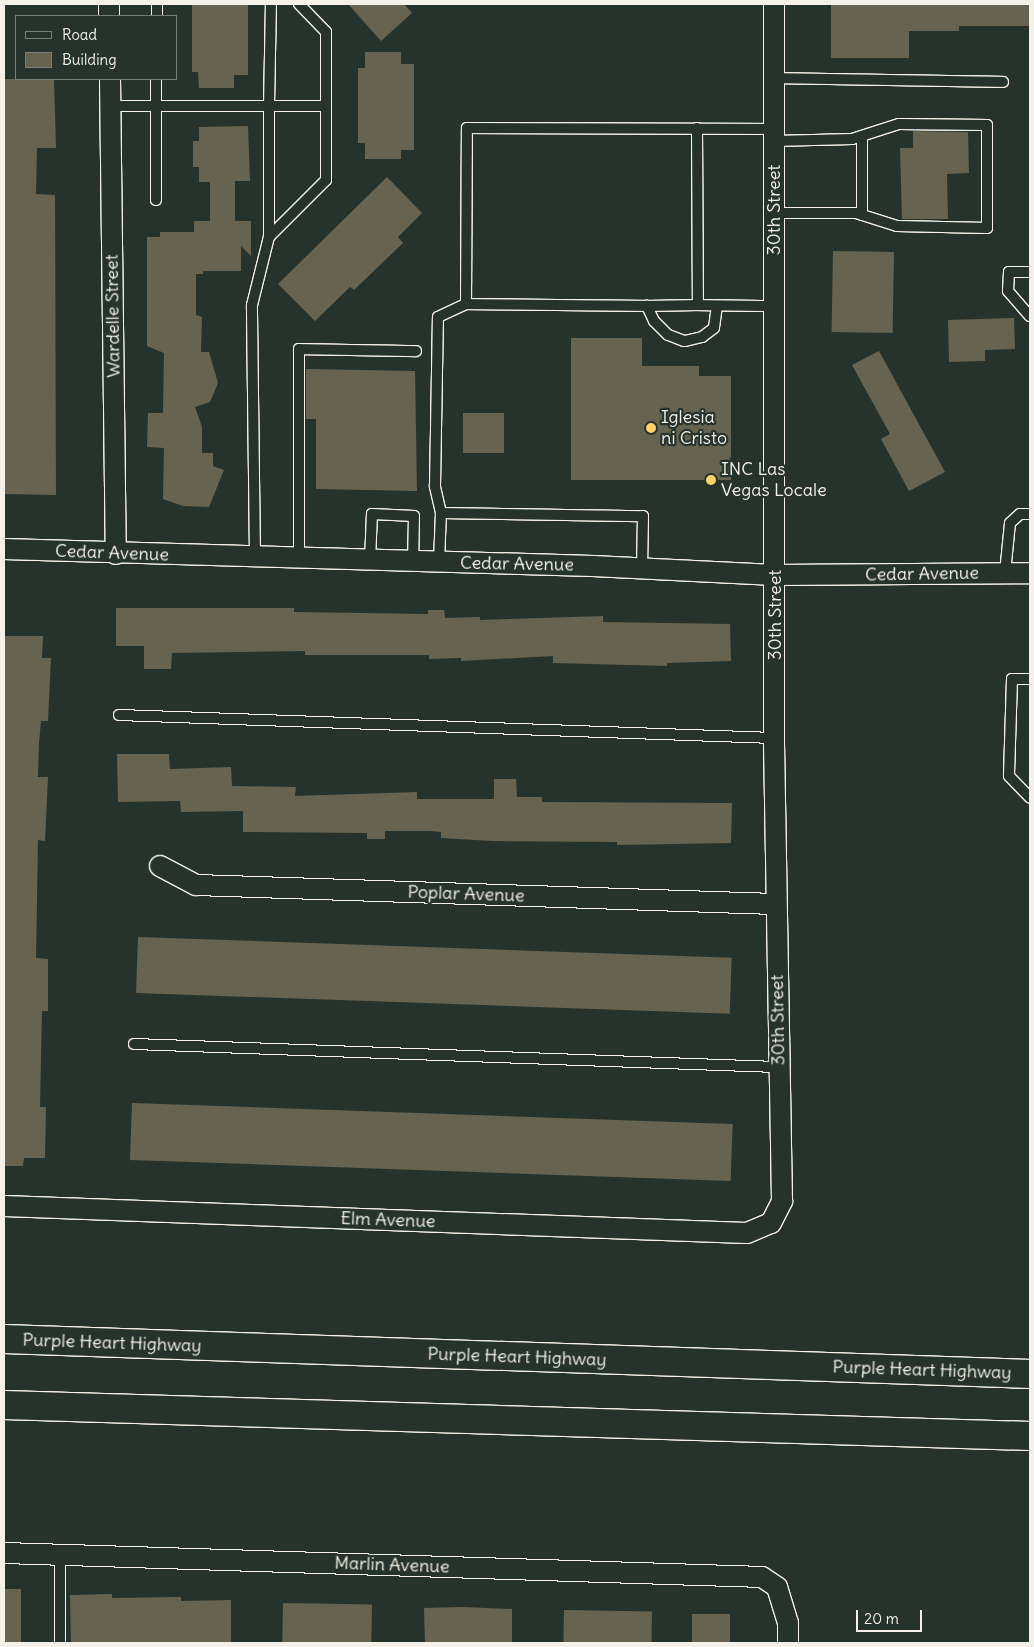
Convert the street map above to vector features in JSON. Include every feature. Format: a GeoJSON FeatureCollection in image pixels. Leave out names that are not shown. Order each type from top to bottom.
{"type":"FeatureCollection","features":[{"type":"Feature","properties":{"kind":"highway","name":"Purple Heart Highway"},"geometry":{"type":"LineString","coordinates":[[4,1339],[1030,1374]]}},
{"type":"Feature","properties":{"kind":"highway"},"geometry":{"type":"LineString","coordinates":[[4,1405],[1030,1436]]}},
{"type":"Feature","properties":{"kind":"street","name":"30th Street"},"geometry":{"type":"LineString","coordinates":[[771,1223],[782,1201],[778,1067],[774,738],[774,4]]}},
{"type":"Feature","properties":{"kind":"street","name":"Wardelle Street"},"geometry":{"type":"LineString","coordinates":[[110,80],[116,554]]}},
{"type":"Feature","properties":{"kind":"street","name":"Cedar Avenue"},"geometry":{"type":"LineString","coordinates":[[4,549],[116,554],[438,562],[775,575],[1030,573]]}},
{"type":"Feature","properties":{"kind":"street","name":"Poplar Avenue"},"geometry":{"type":"LineString","coordinates":[[160,866],[196,884],[776,904]]}},
{"type":"Feature","properties":{"kind":"street","name":"Elm Avenue"},"geometry":{"type":"LineString","coordinates":[[4,1206],[747,1233],[771,1223]]}},
{"type":"Feature","properties":{"kind":"street","name":"Marlin Avenue"},"geometry":{"type":"LineString","coordinates":[[4,1553],[762,1577],[777,1587],[788,1624],[788,1643]]}},
{"type":"Feature","properties":{"kind":"lane"},"geometry":{"type":"LineString","coordinates":[[255,558],[252,305],[270,237],[269,106],[271,4]]}},
{"type":"Feature","properties":{"kind":"lane"},"geometry":{"type":"LineString","coordinates":[[270,237],[326,180],[326,32],[299,4]]}},
{"type":"Feature","properties":{"kind":"lane"},"geometry":{"type":"LineString","coordinates":[[774,78],[1003,82]]}},
{"type":"Feature","properties":{"kind":"lane"},"geometry":{"type":"LineString","coordinates":[[156,80],[156,200]]}},
{"type":"Feature","properties":{"kind":"lane"},"geometry":{"type":"LineString","coordinates":[[110,106],[156,104],[326,106]]}},
{"type":"Feature","properties":{"kind":"lane"},"geometry":{"type":"LineString","coordinates":[[466,304],[467,128],[697,128],[774,135],[852,139],[899,124],[987,125],[987,228],[897,226],[862,215],[774,212]]}},
{"type":"Feature","properties":{"kind":"lane"},"geometry":{"type":"LineString","coordinates":[[697,128],[698,305]]}},
{"type":"Feature","properties":{"kind":"lane"},"geometry":{"type":"LineString","coordinates":[[862,136],[862,215]]}},
{"type":"Feature","properties":{"kind":"lane"},"geometry":{"type":"LineString","coordinates":[[1030,272],[1009,272],[1008,291],[1030,316]]}},
{"type":"Feature","properties":{"kind":"lane"},"geometry":{"type":"LineString","coordinates":[[438,562],[441,513],[435,486],[438,317],[466,304],[774,306]]}},
{"type":"Feature","properties":{"kind":"lane"},"geometry":{"type":"LineString","coordinates":[[647,306],[654,321],[668,335],[684,341],[702,338],[714,328],[718,306]]}},
{"type":"Feature","properties":{"kind":"lane"},"geometry":{"type":"LineString","coordinates":[[299,559],[299,349],[416,351]]}},
{"type":"Feature","properties":{"kind":"lane"},"geometry":{"type":"LineString","coordinates":[[441,513],[643,516],[642,569]]}},
{"type":"Feature","properties":{"kind":"lane"},"geometry":{"type":"LineString","coordinates":[[370,561],[372,514],[414,516],[413,562]]}},
{"type":"Feature","properties":{"kind":"lane"},"geometry":{"type":"LineString","coordinates":[[1005,573],[1010,523],[1020,514],[1030,514]]}},
{"type":"Feature","properties":{"kind":"lane"},"geometry":{"type":"LineString","coordinates":[[1030,679],[1012,679],[1009,776],[1030,798]]}},
{"type":"Feature","properties":{"kind":"lane"},"geometry":{"type":"LineString","coordinates":[[119,715],[774,738]]}},
{"type":"Feature","properties":{"kind":"lane"},"geometry":{"type":"LineString","coordinates":[[134,1044],[778,1067]]}},
{"type":"Feature","properties":{"kind":"lane"},"geometry":{"type":"LineString","coordinates":[[60,1555],[60,1643]]}},
{"type":"Feature","properties":{"kind":"building"},"geometry":{"type":"Polygon","coordinates":[[[192,4],[248,4],[248,75],[234,75],[234,88],[199,88],[198,72],[192,72],[192,4]]]}},
{"type":"Feature","properties":{"kind":"building"},"geometry":{"type":"Polygon","coordinates":[[[348,4],[404,4],[412,13],[381,41],[348,4]]]}},
{"type":"Feature","properties":{"kind":"building"},"geometry":{"type":"Polygon","coordinates":[[[831,4],[1030,4],[1030,26],[959,26],[959,31],[909,31],[909,58],[831,58],[831,4]]]}},
{"type":"Feature","properties":{"kind":"building"},"geometry":{"type":"Polygon","coordinates":[[[365,52],[401,52],[401,64],[414,64],[414,150],[401,150],[401,159],[365,159],[365,143],[358,143],[358,68],[365,68],[365,52]]]}},
{"type":"Feature","properties":{"kind":"building"},"geometry":{"type":"Polygon","coordinates":[[[5,79],[54,80],[56,148],[37,148],[36,194],[55,195],[56,495],[4,494],[5,79]]]}},
{"type":"Feature","properties":{"kind":"building"},"geometry":{"type":"Polygon","coordinates":[[[248,126],[250,181],[235,181],[235,221],[251,221],[251,256],[241,246],[241,271],[203,271],[203,274],[196,274],[196,315],[202,317],[201,352],[209,352],[218,383],[210,402],[195,407],[202,427],[202,453],[213,453],[213,466],[224,470],[209,507],[183,506],[163,499],[164,448],[147,447],[148,413],[163,413],[164,353],[147,346],[147,237],[160,237],[160,232],[194,232],[194,221],[210,221],[210,182],[199,182],[199,167],[193,167],[193,141],[199,141],[199,127],[248,126]]]}},
{"type":"Feature","properties":{"kind":"building"},"geometry":{"type":"Polygon","coordinates":[[[913,131],[968,132],[969,173],[947,174],[948,219],[902,219],[900,148],[913,148],[913,131]]]}},
{"type":"Feature","properties":{"kind":"building"},"geometry":{"type":"Polygon","coordinates":[[[387,177],[422,213],[398,237],[403,243],[354,290],[350,287],[315,321],[278,284],[387,177]]]}},
{"type":"Feature","properties":{"kind":"building"},"geometry":{"type":"Polygon","coordinates":[[[833,251],[894,252],[893,333],[832,332],[833,251]]]}},
{"type":"Feature","properties":{"kind":"building"},"geometry":{"type":"Polygon","coordinates":[[[1014,318],[1015,349],[985,350],[985,361],[949,362],[948,320],[1014,318]]]}},
{"type":"Feature","properties":{"kind":"building","name":"Iglesia ni Cristo"},"geometry":{"type":"Polygon","coordinates":[[[571,338],[642,338],[642,366],[699,366],[699,376],[731,376],[731,480],[571,480],[571,338]]]}},
{"type":"Feature","properties":{"kind":"building"},"geometry":{"type":"Polygon","coordinates":[[[879,351],[945,472],[909,491],[881,439],[890,434],[852,365],[879,351]]]}},
{"type":"Feature","properties":{"kind":"building"},"geometry":{"type":"Polygon","coordinates":[[[306,369],[415,371],[417,491],[316,489],[316,419],[306,419],[306,369]]]}},
{"type":"Feature","properties":{"kind":"building"},"geometry":{"type":"Polygon","coordinates":[[[463,413],[504,413],[504,453],[463,453],[463,413]]]}},
{"type":"Feature","properties":{"kind":"building"},"geometry":{"type":"Polygon","coordinates":[[[116,608],[294,608],[294,612],[428,614],[428,610],[444,610],[445,618],[480,617],[480,620],[603,616],[603,622],[730,624],[731,661],[667,663],[667,666],[553,663],[553,656],[461,661],[461,658],[429,659],[429,655],[305,655],[305,651],[172,653],[171,669],[144,669],[144,646],[116,646],[116,608]]]}},
{"type":"Feature","properties":{"kind":"building"},"geometry":{"type":"Polygon","coordinates":[[[4,636],[43,636],[42,658],[51,658],[48,721],[41,721],[38,777],[48,777],[45,841],[38,840],[36,958],[48,959],[48,1011],[42,1011],[40,1107],[46,1107],[45,1158],[24,1158],[23,1166],[4,1166],[4,636]]]}},
{"type":"Feature","properties":{"kind":"building"},"geometry":{"type":"Polygon","coordinates":[[[117,754],[169,754],[170,769],[231,767],[232,786],[296,787],[295,796],[417,792],[417,799],[494,799],[494,779],[516,779],[517,797],[542,797],[542,802],[732,803],[731,843],[617,845],[617,842],[492,841],[441,838],[441,832],[429,831],[385,831],[385,839],[367,839],[367,833],[243,832],[243,811],[181,812],[180,801],[118,802],[117,754]]]}},
{"type":"Feature","properties":{"kind":"building"},"geometry":{"type":"Polygon","coordinates":[[[138,937],[732,958],[730,1014],[136,993],[138,937]]]}},
{"type":"Feature","properties":{"kind":"building"},"geometry":{"type":"Polygon","coordinates":[[[132,1103],[733,1124],[731,1181],[130,1160],[132,1103]]]}},
{"type":"Feature","properties":{"kind":"building"},"geometry":{"type":"Polygon","coordinates":[[[4,1589],[21,1589],[21,1643],[4,1643],[4,1589]]]}},
{"type":"Feature","properties":{"kind":"building"},"geometry":{"type":"Polygon","coordinates":[[[112,1594],[112,1598],[181,1597],[181,1601],[231,1600],[231,1643],[71,1643],[70,1595],[112,1594]]]}},
{"type":"Feature","properties":{"kind":"building"},"geometry":{"type":"Polygon","coordinates":[[[283,1603],[372,1605],[371,1643],[282,1643],[283,1603]]]}},
{"type":"Feature","properties":{"kind":"building"},"geometry":{"type":"Polygon","coordinates":[[[424,1608],[512,1609],[512,1643],[425,1643],[424,1608]]]}},
{"type":"Feature","properties":{"kind":"building"},"geometry":{"type":"Polygon","coordinates":[[[564,1610],[652,1612],[651,1643],[563,1643],[564,1610]]]}},
{"type":"Feature","properties":{"kind":"building"},"geometry":{"type":"Polygon","coordinates":[[[692,1614],[730,1614],[730,1643],[692,1643],[692,1614]]]}},
{"type":"Feature","properties":{"kind":"place","name":"Iglesia ni Cristo"},"geometry":{"type":"Point","coordinates":[651,428]}},
{"type":"Feature","properties":{"kind":"place","name":"INC Las Vegas Locale"},"geometry":{"type":"Point","coordinates":[711,480]}}]}
